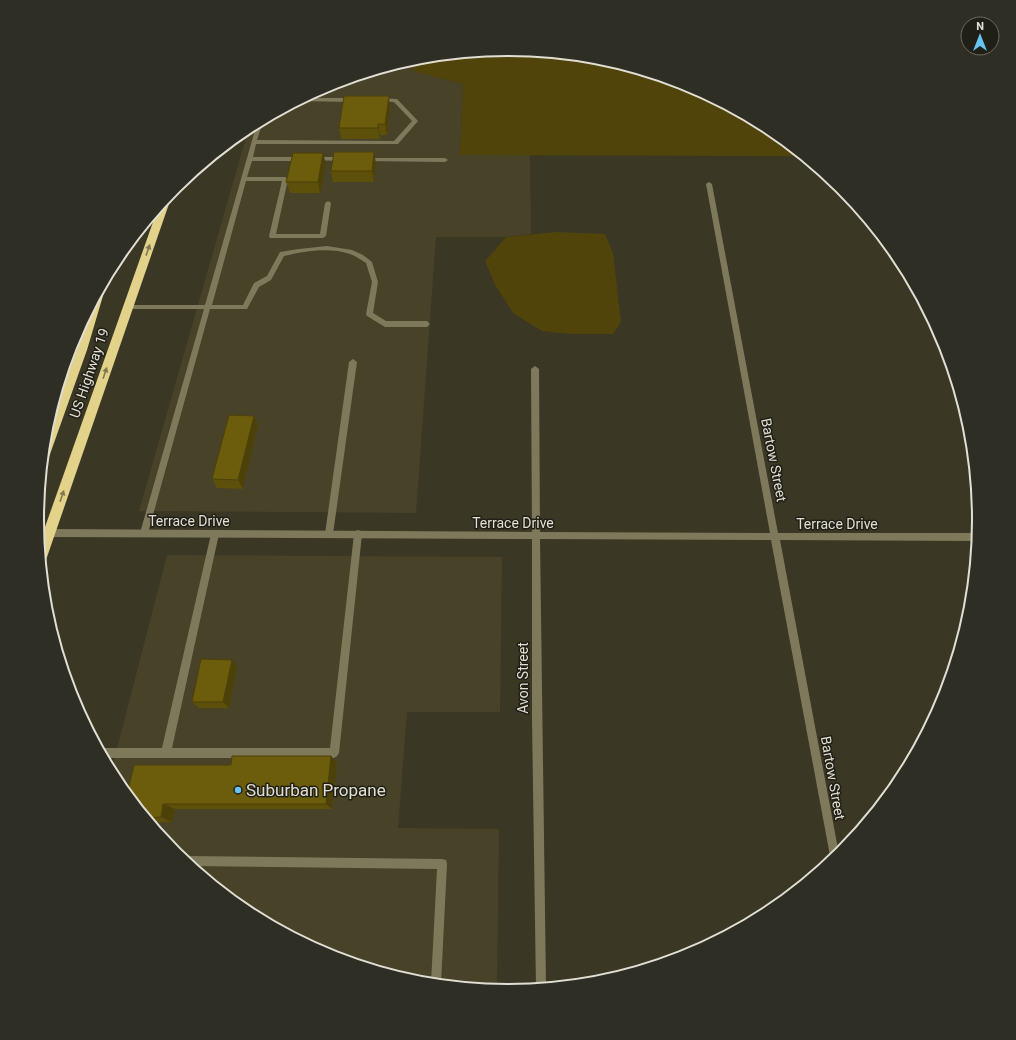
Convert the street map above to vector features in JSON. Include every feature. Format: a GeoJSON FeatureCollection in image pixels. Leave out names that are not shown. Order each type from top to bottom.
{"type":"FeatureCollection","features":[{"type":"Feature","properties":{"kind":"highway","name":"US Highway 19"},"geometry":{"type":"LineString","coordinates":[[45,545],[161,212]]}},
{"type":"Feature","properties":{"kind":"highway"},"geometry":{"type":"LineString","coordinates":[[53,430],[84,344],[93,313]]}},
{"type":"Feature","properties":{"kind":"street"},"geometry":{"type":"LineString","coordinates":[[311,100],[363,100]]}},
{"type":"Feature","properties":{"kind":"street"},"geometry":{"type":"LineString","coordinates":[[254,142],[396,143],[414,121],[395,100],[371,100]]}},
{"type":"Feature","properties":{"kind":"street"},"geometry":{"type":"LineString","coordinates":[[144,533],[258,129]]}},
{"type":"Feature","properties":{"kind":"street"},"geometry":{"type":"LineString","coordinates":[[249,159],[351,160]]}},
{"type":"Feature","properties":{"kind":"street"},"geometry":{"type":"LineString","coordinates":[[359,160],[445,160]]}},
{"type":"Feature","properties":{"kind":"street"},"geometry":{"type":"LineString","coordinates":[[243,179],[285,179],[272,236],[323,236],[328,203]]}},
{"type":"Feature","properties":{"kind":"street","name":"Bartow Street"},"geometry":{"type":"LineString","coordinates":[[708,184],[834,850]]}},
{"type":"Feature","properties":{"kind":"street"},"geometry":{"type":"LineString","coordinates":[[128,307],[245,307],[256,285],[269,278],[282,254],[302,250],[326,249],[352,252],[369,262],[375,282],[369,314],[385,324],[427,324]]}},
{"type":"Feature","properties":{"kind":"street"},"geometry":{"type":"LineString","coordinates":[[329,534],[353,362]]}},
{"type":"Feature","properties":{"kind":"street","name":"Avon Street"},"geometry":{"type":"LineString","coordinates":[[535,369],[541,983]]}},
{"type":"Feature","properties":{"kind":"street","name":"Terrace Drive"},"geometry":{"type":"LineString","coordinates":[[49,532],[536,536],[971,537]]}},
{"type":"Feature","properties":{"kind":"street"},"geometry":{"type":"LineString","coordinates":[[166,753],[215,534]]}},
{"type":"Feature","properties":{"kind":"street"},"geometry":{"type":"LineString","coordinates":[[107,753],[334,752],[358,534]]}},
{"type":"Feature","properties":{"kind":"street"},"geometry":{"type":"LineString","coordinates":[[194,861],[442,864],[436,978]]}},
{"type":"Feature","properties":{"kind":"shaded area"},"geometry":{"type":"Polygon","coordinates":[[[508,56],[569,60],[599,65],[628,72],[686,91],[740,118],[766,134],[795,156],[460,155],[463,84],[413,71],[413,66],[447,60],[508,56]]]}},
{"type":"Feature","properties":{"kind":"shaded area"},"geometry":{"type":"Polygon","coordinates":[[[414,66],[414,71],[463,84],[460,155],[530,155],[531,234],[506,237],[436,237],[416,513],[139,511],[246,137],[276,118],[330,91],[388,72],[414,66]]]}},
{"type":"Feature","properties":{"kind":"shaded area"},"geometry":{"type":"Polygon","coordinates":[[[557,232],[605,234],[613,253],[621,322],[613,334],[570,334],[542,331],[514,314],[495,285],[485,261],[506,237],[557,232]]]}},
{"type":"Feature","properties":{"kind":"shaded area"},"geometry":{"type":"Polygon","coordinates":[[[167,555],[502,557],[500,712],[407,712],[398,828],[499,829],[497,984],[447,980],[388,968],[330,949],[276,922],[250,906],[226,888],[202,869],[180,848],[159,826],[122,778],[113,764],[167,555]]]}},
{"type":"Feature","properties":{"kind":"building"},"geometry":{"type":"Polygon","coordinates":[[[344,96],[389,96],[385,124],[378,124],[378,128],[339,128],[344,96]]]}},
{"type":"Feature","properties":{"kind":"building"},"geometry":{"type":"Polygon","coordinates":[[[334,152],[374,152],[372,171],[331,171],[334,152]]]}},
{"type":"Feature","properties":{"kind":"building"},"geometry":{"type":"Polygon","coordinates":[[[293,153],[323,153],[318,182],[286,182],[293,153]]]}},
{"type":"Feature","properties":{"kind":"building"},"geometry":{"type":"Polygon","coordinates":[[[229,415],[254,416],[238,480],[212,479],[229,415]]]}},
{"type":"Feature","properties":{"kind":"building"},"geometry":{"type":"Polygon","coordinates":[[[201,659],[232,660],[223,702],[192,702],[201,659]]]}},
{"type":"Feature","properties":{"kind":"building","name":"Suburban Propane"},"geometry":{"type":"Polygon","coordinates":[[[232,756],[331,756],[326,804],[163,804],[161,817],[152,818],[129,787],[134,765],[231,765],[232,756]]]}},
{"type":"Feature","properties":{"kind":"place","name":"Suburban Propane"},"geometry":{"type":"Point","coordinates":[238,790]}}]}
